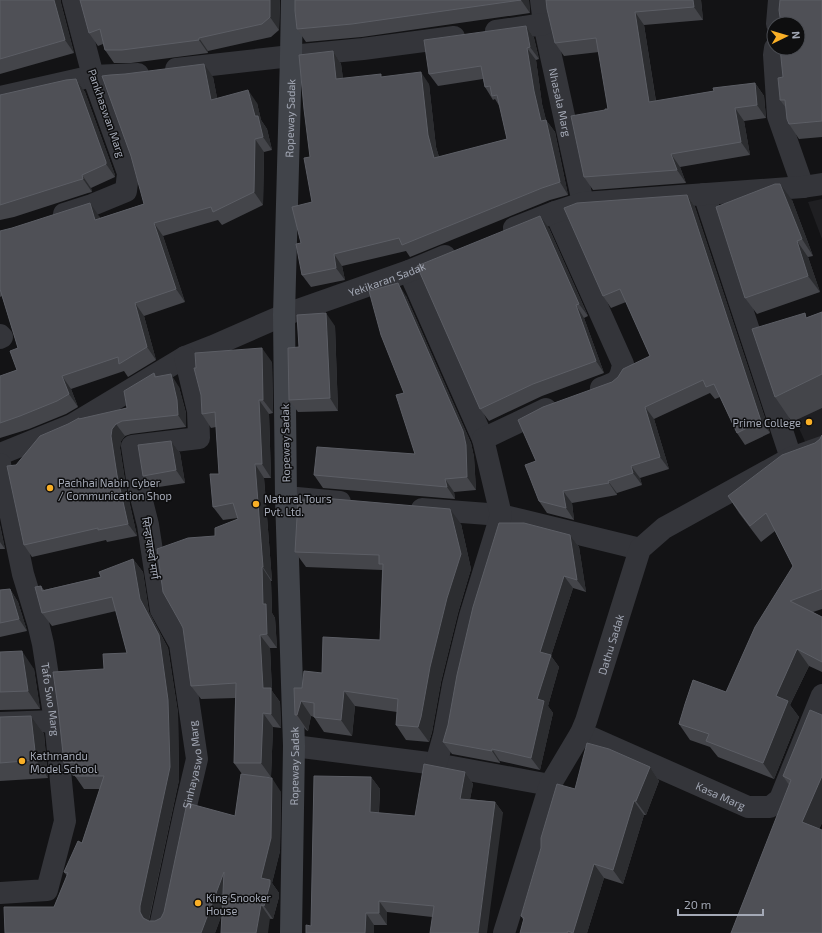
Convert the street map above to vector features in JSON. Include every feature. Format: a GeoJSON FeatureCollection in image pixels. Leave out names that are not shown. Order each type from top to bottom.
{"type":"FeatureCollection","features":[{"type":"Feature","properties":{"kind":"main road","name":"Ropeway Sadak"},"geometry":{"type":"LineString","coordinates":[[291,933],[294,746],[286,497],[284,314],[292,0]]}},
{"type":"Feature","properties":{"kind":"street","name":"Pankhaswan Marg"},"geometry":{"type":"LineString","coordinates":[[43,221],[92,205],[126,191],[128,173],[93,76],[73,0]]}},
{"type":"Feature","properties":{"kind":"street","name":"Nhasala Marg"},"geometry":{"type":"LineString","coordinates":[[540,0],[583,203]]}},
{"type":"Feature","properties":{"kind":"street"},"geometry":{"type":"LineString","coordinates":[[778,16],[779,0]]}},
{"type":"Feature","properties":{"kind":"street"},"geometry":{"type":"LineString","coordinates":[[0,97],[93,76],[132,75],[363,49],[544,24]]}},
{"type":"Feature","properties":{"kind":"street"},"geometry":{"type":"LineString","coordinates":[[496,236],[555,212],[583,203],[813,186],[778,116],[774,56]]}},
{"type":"Feature","properties":{"kind":"street"},"geometry":{"type":"LineString","coordinates":[[704,194],[792,458]]}},
{"type":"Feature","properties":{"kind":"street"},"geometry":{"type":"LineString","coordinates":[[483,439],[546,408],[616,382],[621,374],[622,364],[555,212]]}},
{"type":"Feature","properties":{"kind":"street","name":"Yekikaran Sadak"},"geometry":{"type":"LineString","coordinates":[[0,454],[72,424],[185,357],[284,314],[409,271],[460,250]]}},
{"type":"Feature","properties":{"kind":"street"},"geometry":{"type":"LineString","coordinates":[[409,271],[483,439],[501,515],[470,616],[453,685],[444,735],[436,764]]}},
{"type":"Feature","properties":{"kind":"street","name":"सिन्हायास्वो मार्ग"},"geometry":{"type":"LineString","coordinates":[[160,610],[148,525],[138,485],[132,446],[199,438],[198,412],[185,357]]}},
{"type":"Feature","properties":{"kind":"street"},"geometry":{"type":"LineString","coordinates":[[404,508],[501,515],[640,549],[664,528],[792,458],[822,447]]}},
{"type":"Feature","properties":{"kind":"street","name":"Tafo Swo Marg"},"geometry":{"type":"LineString","coordinates":[[0,464],[23,574],[43,644],[55,721],[65,821],[47,890],[0,893]]}},
{"type":"Feature","properties":{"kind":"street"},"geometry":{"type":"LineString","coordinates":[[286,497],[357,503]]}},
{"type":"Feature","properties":{"kind":"street","name":"Dathu Sadak"},"geometry":{"type":"LineString","coordinates":[[504,933],[550,785],[581,733],[586,721],[640,549]]}},
{"type":"Feature","properties":{"kind":"street","name":"Sinhayaswo Marg"},"geometry":{"type":"LineString","coordinates":[[160,610],[180,644],[197,759],[161,922]]}},
{"type":"Feature","properties":{"kind":"street","name":"Kasa Marg"},"geometry":{"type":"LineString","coordinates":[[581,733],[748,807],[770,807],[780,799],[822,695]]}},
{"type":"Feature","properties":{"kind":"street"},"geometry":{"type":"LineString","coordinates":[[0,723],[55,721]]}},
{"type":"Feature","properties":{"kind":"street"},"geometry":{"type":"LineString","coordinates":[[294,746],[436,764],[550,785]]}},
{"type":"Feature","properties":{"kind":"shaded area"},"geometry":{"type":"Polygon","coordinates":[[[822,199],[822,239],[808,202],[822,199]]]}},
{"type":"Feature","properties":{"kind":"shaded area","name":"Prime College"},"geometry":{"type":"Polygon","coordinates":[[[822,368],[822,457],[814,461],[780,387],[822,368]]]}},
{"type":"Feature","properties":{"kind":"building"},"geometry":{"type":"Polygon","coordinates":[[[0,0],[54,0],[65,40],[0,59],[0,0]]]}},
{"type":"Feature","properties":{"kind":"building"},"geometry":{"type":"Polygon","coordinates":[[[80,0],[270,0],[270,17],[262,24],[199,38],[199,40],[122,50],[105,50],[100,29],[89,33],[80,0]]]}},
{"type":"Feature","properties":{"kind":"building"},"geometry":{"type":"Polygon","coordinates":[[[295,0],[521,0],[352,24],[297,29],[295,0]]]}},
{"type":"Feature","properties":{"kind":"building"},"geometry":{"type":"Polygon","coordinates":[[[546,0],[693,0],[694,7],[635,12],[649,102],[714,91],[713,88],[755,83],[757,105],[735,108],[741,142],[671,154],[677,170],[584,177],[571,116],[608,109],[596,38],[555,43],[546,0]]]}},
{"type":"Feature","properties":{"kind":"building"},"geometry":{"type":"Polygon","coordinates":[[[780,0],[822,0],[822,121],[789,124],[787,119],[785,100],[780,100],[778,78],[783,77],[781,56],[806,56],[806,16],[780,16],[780,0]]]}},
{"type":"Feature","properties":{"kind":"building"},"geometry":{"type":"Polygon","coordinates":[[[526,26],[530,47],[527,48],[534,91],[541,121],[546,120],[560,182],[402,245],[399,238],[334,254],[336,268],[302,275],[296,244],[301,243],[292,207],[312,202],[304,158],[310,157],[299,55],[333,51],[336,79],[381,74],[381,77],[421,72],[428,135],[434,158],[507,139],[497,95],[492,96],[490,86],[485,87],[481,66],[429,74],[424,40],[526,26]]]}},
{"type":"Feature","properties":{"kind":"building"},"geometry":{"type":"Polygon","coordinates":[[[204,64],[211,100],[248,90],[255,116],[258,116],[263,137],[255,139],[254,192],[213,212],[211,207],[154,223],[176,289],[135,303],[147,347],[119,364],[118,357],[62,376],[69,394],[57,401],[0,423],[0,376],[17,370],[10,351],[18,348],[0,289],[0,231],[90,203],[95,220],[144,204],[131,156],[102,76],[204,64]]]}},
{"type":"Feature","properties":{"kind":"building"},"geometry":{"type":"Polygon","coordinates":[[[76,79],[106,164],[82,175],[83,179],[0,205],[0,95],[76,79]]]}},
{"type":"Feature","properties":{"kind":"building"},"geometry":{"type":"Polygon","coordinates":[[[775,184],[780,184],[802,239],[797,241],[808,276],[745,298],[716,207],[775,184]]]}},
{"type":"Feature","properties":{"kind":"building"},"geometry":{"type":"Polygon","coordinates":[[[687,195],[761,421],[737,433],[714,384],[706,387],[703,380],[645,407],[660,457],[631,466],[633,473],[608,481],[609,483],[563,491],[566,508],[539,501],[525,465],[536,461],[518,420],[543,407],[612,382],[618,377],[623,369],[650,356],[620,289],[603,296],[564,208],[577,203],[687,195]]]}},
{"type":"Feature","properties":{"kind":"building"},"geometry":{"type":"Polygon","coordinates":[[[540,216],[579,304],[576,305],[596,361],[533,384],[480,409],[417,266],[540,216]]]}},
{"type":"Feature","properties":{"kind":"building"},"geometry":{"type":"Polygon","coordinates":[[[398,283],[463,431],[466,445],[467,477],[445,479],[447,487],[314,475],[317,447],[415,454],[396,395],[404,393],[381,335],[369,291],[398,283]]]}},
{"type":"Feature","properties":{"kind":"building"},"geometry":{"type":"Polygon","coordinates":[[[822,312],[822,374],[775,397],[752,329],[805,313],[806,318],[822,312]]]}},
{"type":"Feature","properties":{"kind":"building"},"geometry":{"type":"Polygon","coordinates":[[[326,313],[330,398],[289,400],[288,348],[299,347],[297,315],[326,313]]]}},
{"type":"Feature","properties":{"kind":"building"},"geometry":{"type":"Polygon","coordinates":[[[262,348],[263,400],[259,400],[262,464],[255,464],[263,567],[263,604],[266,604],[267,634],[260,635],[263,688],[271,688],[271,714],[263,713],[261,763],[234,763],[236,683],[191,686],[183,628],[163,592],[157,549],[188,538],[215,536],[215,528],[238,519],[233,503],[213,507],[210,474],[219,474],[215,412],[202,414],[201,395],[194,368],[196,368],[195,353],[262,348]]]}},
{"type":"Feature","properties":{"kind":"building"},"geometry":{"type":"Polygon","coordinates":[[[154,373],[155,377],[171,374],[177,400],[178,415],[122,421],[116,424],[112,429],[111,436],[117,475],[128,524],[98,530],[98,528],[24,545],[7,466],[16,465],[40,436],[79,418],[127,408],[124,391],[154,373]]]}},
{"type":"Feature","properties":{"kind":"building"},"geometry":{"type":"Polygon","coordinates":[[[822,435],[822,589],[790,601],[822,617],[822,662],[797,649],[776,696],[788,701],[763,763],[706,741],[709,734],[679,724],[693,680],[726,692],[755,627],[793,566],[766,513],[750,526],[728,496],[782,455],[815,443],[822,435]]]}},
{"type":"Feature","properties":{"kind":"building"},"geometry":{"type":"Polygon","coordinates":[[[171,441],[176,470],[143,476],[138,445],[171,441]]]}},
{"type":"Feature","properties":{"kind":"building"},"geometry":{"type":"Polygon","coordinates":[[[311,497],[450,509],[461,554],[447,598],[430,667],[418,727],[396,725],[398,699],[344,691],[341,720],[314,717],[314,703],[301,701],[297,715],[295,715],[294,688],[302,688],[304,671],[322,673],[323,637],[380,640],[383,564],[379,564],[379,555],[295,552],[298,500],[310,500],[311,497]]]}},
{"type":"Feature","properties":{"kind":"building"},"geometry":{"type":"Polygon","coordinates":[[[499,523],[524,523],[570,535],[577,580],[564,576],[540,652],[551,655],[537,699],[544,701],[531,758],[492,749],[492,751],[443,742],[473,607],[499,523]]]}},
{"type":"Feature","properties":{"kind":"building"},"geometry":{"type":"Polygon","coordinates":[[[133,559],[140,599],[159,635],[168,700],[170,767],[140,906],[140,912],[143,918],[149,921],[155,921],[161,918],[164,912],[187,803],[235,816],[241,774],[272,778],[271,838],[261,878],[270,880],[270,884],[264,906],[261,905],[256,933],[221,933],[224,872],[201,933],[5,933],[4,907],[54,907],[68,873],[64,872],[78,841],[82,843],[104,776],[75,776],[75,762],[64,763],[53,672],[104,669],[103,654],[127,653],[112,597],[42,613],[35,587],[41,586],[42,591],[101,577],[99,572],[133,559]]]}},
{"type":"Feature","properties":{"kind":"building"},"geometry":{"type":"Polygon","coordinates":[[[10,589],[19,619],[0,623],[0,590],[10,589]]]}},
{"type":"Feature","properties":{"kind":"building"},"geometry":{"type":"Polygon","coordinates":[[[22,651],[28,691],[0,692],[0,652],[22,651]]]}},
{"type":"Feature","properties":{"kind":"building"},"geometry":{"type":"Polygon","coordinates":[[[810,710],[822,715],[822,776],[802,822],[822,830],[822,933],[731,933],[791,780],[783,776],[810,710]]]}},
{"type":"Feature","properties":{"kind":"building"},"geometry":{"type":"Polygon","coordinates":[[[31,716],[36,760],[0,763],[0,717],[31,716]]]}},
{"type":"Feature","properties":{"kind":"building"},"geometry":{"type":"Polygon","coordinates":[[[587,743],[609,749],[650,767],[636,801],[634,801],[613,870],[594,864],[573,933],[568,931],[567,933],[520,933],[524,918],[521,916],[541,848],[541,838],[557,784],[575,789],[587,743]]]}},
{"type":"Feature","properties":{"kind":"building"},"geometry":{"type":"Polygon","coordinates":[[[424,764],[465,772],[460,799],[495,802],[478,933],[430,933],[434,906],[379,901],[379,913],[366,913],[365,933],[306,933],[306,925],[311,926],[314,776],[371,777],[370,812],[415,816],[424,764]]]}},
{"type":"Feature","properties":{"kind":"place","name":"Prime College"},"geometry":{"type":"Point","coordinates":[809,422]}},
{"type":"Feature","properties":{"kind":"place","name":"Pachhai Nabin Cyber / Communication Shop"},"geometry":{"type":"Point","coordinates":[50,488]}},
{"type":"Feature","properties":{"kind":"place","name":"Natural Tours Pvt. Ltd."},"geometry":{"type":"Point","coordinates":[256,504]}},
{"type":"Feature","properties":{"kind":"place","name":"Kathmandu Model School"},"geometry":{"type":"Point","coordinates":[22,761]}},
{"type":"Feature","properties":{"kind":"place","name":"King Snooker House"},"geometry":{"type":"Point","coordinates":[198,903]}}]}
